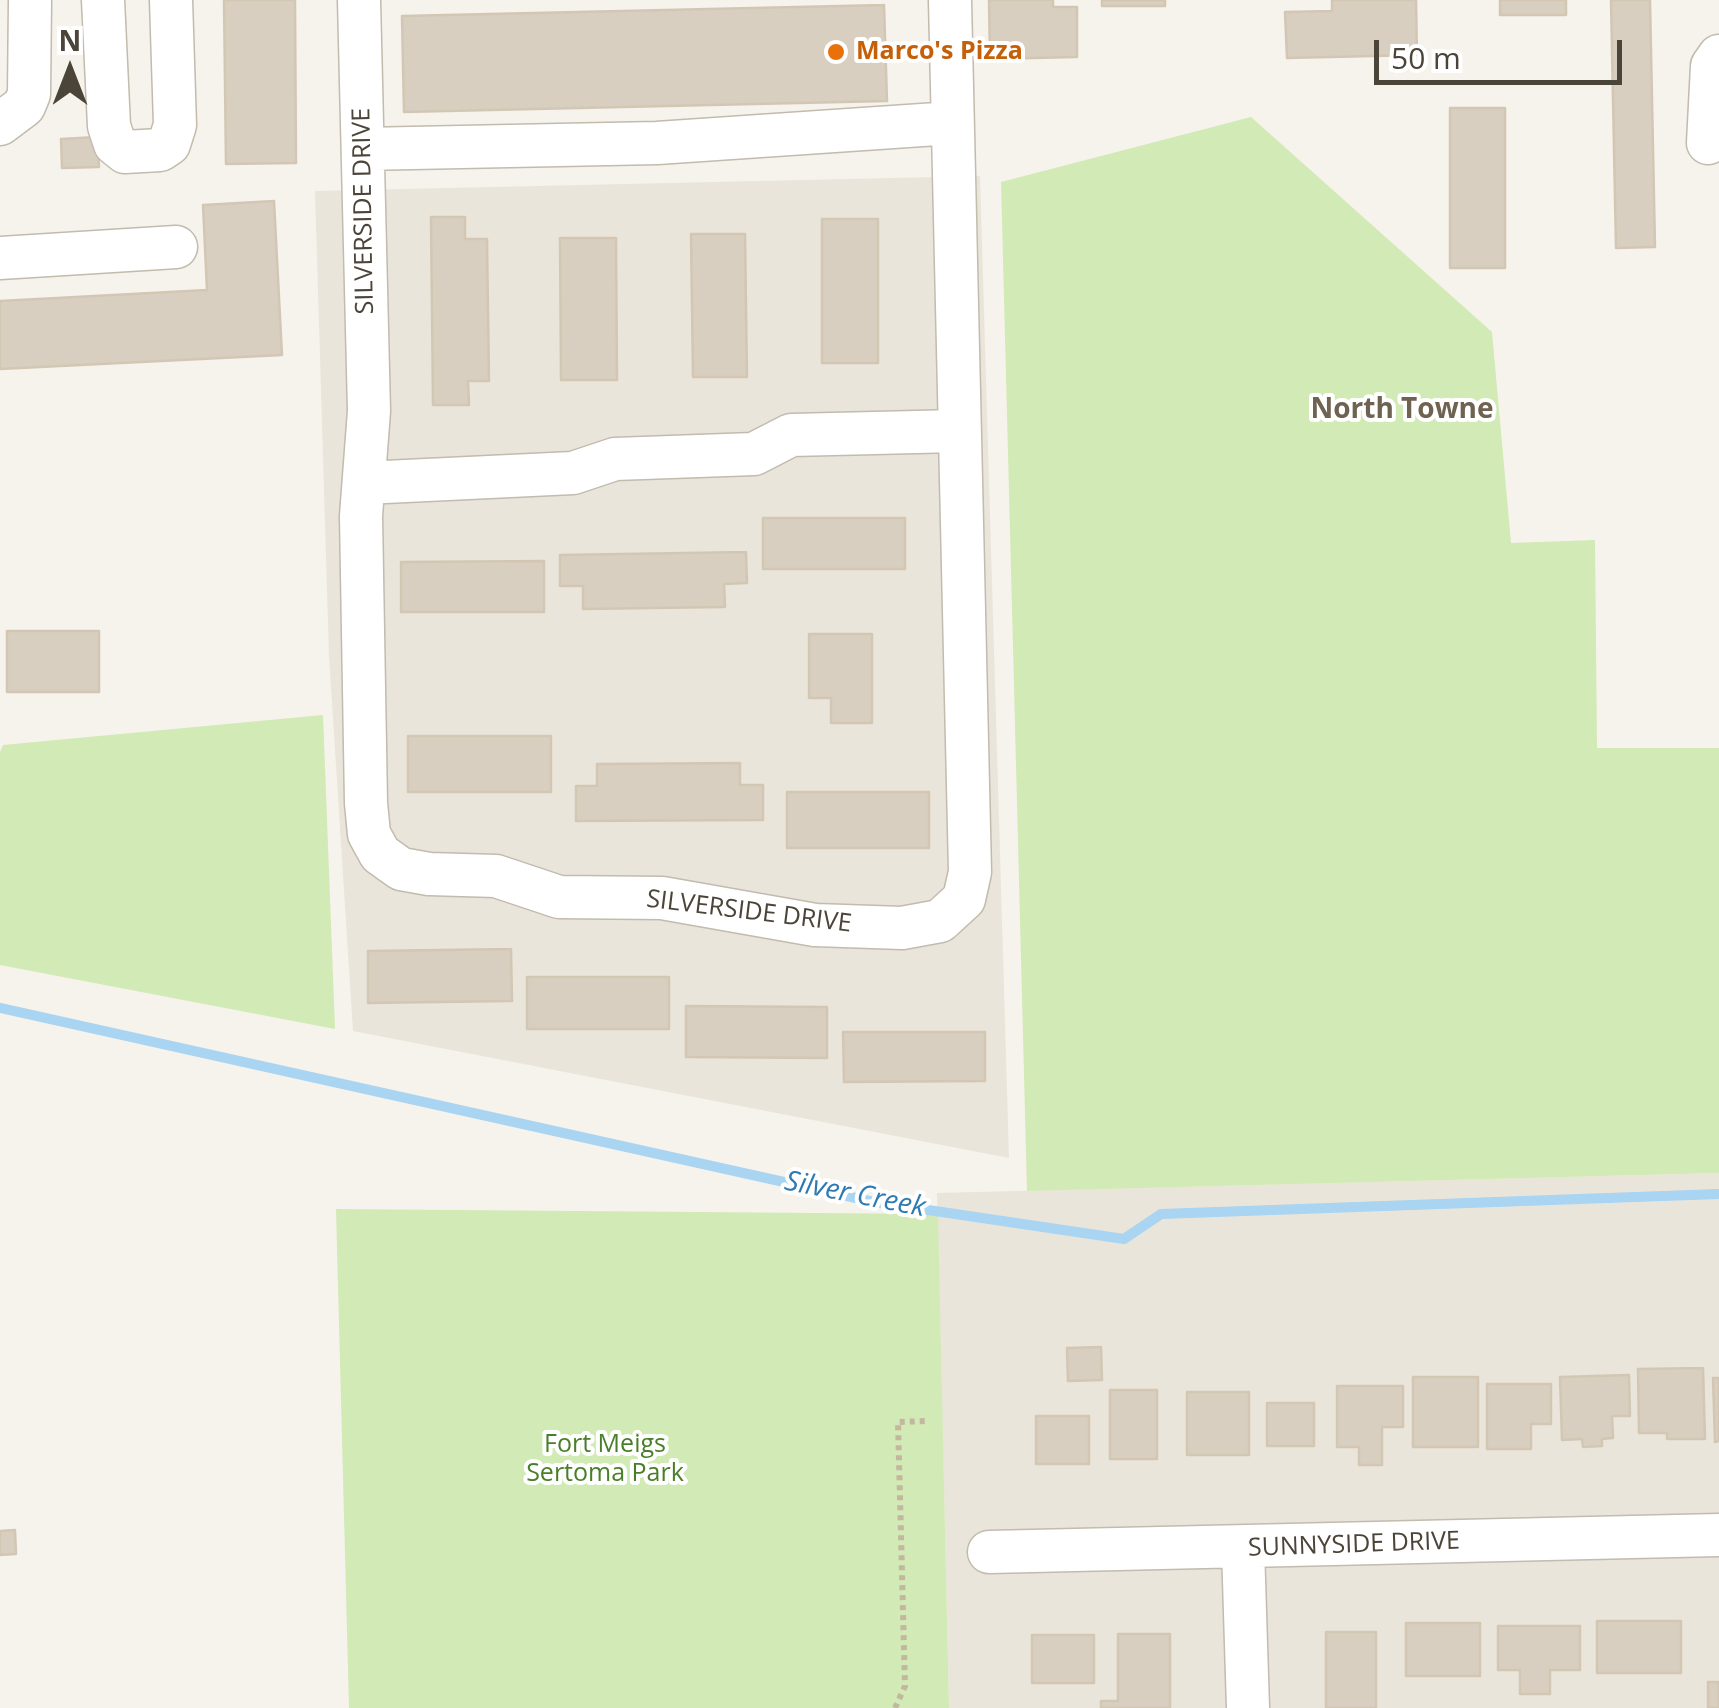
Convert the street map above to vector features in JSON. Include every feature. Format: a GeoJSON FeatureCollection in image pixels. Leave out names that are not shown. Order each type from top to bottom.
{"type":"FeatureCollection","features":[{"type":"Feature","properties":{"kind":"street"},"geometry":{"type":"LineString","coordinates":[[0,66],[2,0]]}},
{"type":"Feature","properties":{"kind":"street"},"geometry":{"type":"LineString","coordinates":[[0,124],[24,106],[30,94],[30,0]]}},
{"type":"Feature","properties":{"kind":"street"},"geometry":{"type":"LineString","coordinates":[[104,0],[109,126],[114,144],[125,152],[160,150],[168,144],[175,125],[171,0]]}},
{"type":"Feature","properties":{"kind":"street","name":"SILVERSIDE DRIVE"},"geometry":{"type":"LineString","coordinates":[[359,0],[369,411],[361,516],[366,803],[369,834],[380,854],[401,869],[428,874],[496,876],[559,897],[662,898],[814,925],[902,928],[940,922],[964,900],[970,872],[950,0]]}},
{"type":"Feature","properties":{"kind":"street"},"geometry":{"type":"LineString","coordinates":[[1708,143],[1712,66],[1719,56]]}},
{"type":"Feature","properties":{"kind":"street"},"geometry":{"type":"LineString","coordinates":[[363,149],[656,142],[952,123]]}},
{"type":"Feature","properties":{"kind":"street"},"geometry":{"type":"LineString","coordinates":[[0,258],[176,248]]}},
{"type":"Feature","properties":{"kind":"street"},"geometry":{"type":"LineString","coordinates":[[364,482],[572,473],[615,460],[754,454],[791,435],[958,432]]}},
{"type":"Feature","properties":{"kind":"street","name":"SUNNYSIDE DRIVE"},"geometry":{"type":"LineString","coordinates":[[989,1552],[1719,1535]]}},
{"type":"Feature","properties":{"kind":"street"},"geometry":{"type":"LineString","coordinates":[[1244,1548],[1248,1708]]}},
{"type":"Feature","properties":{"kind":"path"},"geometry":{"type":"LineString","coordinates":[[896,1708],[905,1686],[898,1422],[927,1421]]}},
{"type":"Feature","properties":{"kind":"shaded area"},"geometry":{"type":"Polygon","coordinates":[[[980,176],[1009,1158],[353,1031],[329,656],[315,191],[980,176]]]}},
{"type":"Feature","properties":{"kind":"shaded area"},"geometry":{"type":"Polygon","coordinates":[[[1719,1173],[1719,1708],[949,1708],[937,1193],[1719,1173]]]}},
{"type":"Feature","properties":{"kind":"green space"},"geometry":{"type":"Polygon","coordinates":[[[1251,117],[1492,332],[1511,543],[1595,540],[1597,748],[1719,748],[1719,1173],[1027,1191],[1001,182],[1251,117]]]}},
{"type":"Feature","properties":{"kind":"green space"},"geometry":{"type":"Polygon","coordinates":[[[323,715],[335,1029],[0,965],[3,745],[323,715]]]}},
{"type":"Feature","properties":{"kind":"green space","name":"Fort Meigs Sertoma Park"},"geometry":{"type":"Polygon","coordinates":[[[336,1209],[938,1214],[949,1708],[349,1708],[336,1209]]]}},
{"type":"Feature","properties":{"kind":"building"},"geometry":{"type":"Polygon","coordinates":[[[224,0],[295,0],[296,163],[226,164],[224,0]]]}},
{"type":"Feature","properties":{"kind":"building"},"geometry":{"type":"Polygon","coordinates":[[[989,0],[1053,0],[1053,7],[1077,7],[1077,57],[990,59],[989,0]]]}},
{"type":"Feature","properties":{"kind":"building"},"geometry":{"type":"Polygon","coordinates":[[[1102,0],[1165,0],[1165,6],[1102,6],[1102,0]]]}},
{"type":"Feature","properties":{"kind":"building"},"geometry":{"type":"Polygon","coordinates":[[[1332,0],[1416,0],[1417,55],[1287,58],[1285,12],[1332,11],[1332,0]]]}},
{"type":"Feature","properties":{"kind":"building"},"geometry":{"type":"Polygon","coordinates":[[[1500,0],[1566,0],[1566,15],[1500,15],[1500,0]]]}},
{"type":"Feature","properties":{"kind":"building"},"geometry":{"type":"Polygon","coordinates":[[[1611,0],[1650,0],[1655,247],[1616,248],[1611,0]]]}},
{"type":"Feature","properties":{"kind":"building"},"geometry":{"type":"Polygon","coordinates":[[[884,5],[887,101],[404,112],[402,16],[884,5]]]}},
{"type":"Feature","properties":{"kind":"building"},"geometry":{"type":"Polygon","coordinates":[[[1450,108],[1505,108],[1505,268],[1450,268],[1450,108]]]}},
{"type":"Feature","properties":{"kind":"building"},"geometry":{"type":"Polygon","coordinates":[[[97,137],[99,167],[62,168],[61,139],[97,137]]]}},
{"type":"Feature","properties":{"kind":"building"},"geometry":{"type":"Polygon","coordinates":[[[274,201],[282,355],[0,369],[0,301],[207,290],[203,205],[274,201]]]}},
{"type":"Feature","properties":{"kind":"building"},"geometry":{"type":"Polygon","coordinates":[[[431,217],[465,217],[465,239],[487,239],[489,381],[468,381],[469,405],[433,405],[431,217]]]}},
{"type":"Feature","properties":{"kind":"building"},"geometry":{"type":"Polygon","coordinates":[[[822,219],[878,219],[878,363],[822,363],[822,219]]]}},
{"type":"Feature","properties":{"kind":"building"},"geometry":{"type":"Polygon","coordinates":[[[691,234],[745,234],[747,377],[693,377],[691,234]]]}},
{"type":"Feature","properties":{"kind":"building"},"geometry":{"type":"Polygon","coordinates":[[[560,238],[616,238],[617,380],[561,380],[560,238]]]}},
{"type":"Feature","properties":{"kind":"building"},"geometry":{"type":"Polygon","coordinates":[[[763,518],[905,518],[905,569],[763,569],[763,518]]]}},
{"type":"Feature","properties":{"kind":"building"},"geometry":{"type":"Polygon","coordinates":[[[746,552],[747,583],[724,584],[725,607],[583,609],[583,586],[560,586],[560,555],[746,552]]]}},
{"type":"Feature","properties":{"kind":"building"},"geometry":{"type":"Polygon","coordinates":[[[544,561],[544,612],[401,612],[401,562],[544,561]]]}},
{"type":"Feature","properties":{"kind":"building"},"geometry":{"type":"Polygon","coordinates":[[[7,631],[99,631],[99,692],[7,692],[7,631]]]}},
{"type":"Feature","properties":{"kind":"building"},"geometry":{"type":"Polygon","coordinates":[[[809,634],[872,634],[872,723],[831,723],[831,698],[809,698],[809,634]]]}},
{"type":"Feature","properties":{"kind":"building"},"geometry":{"type":"Polygon","coordinates":[[[408,736],[551,736],[551,792],[408,792],[408,736]]]}},
{"type":"Feature","properties":{"kind":"building"},"geometry":{"type":"Polygon","coordinates":[[[740,763],[740,785],[763,785],[763,820],[576,821],[576,786],[597,786],[597,764],[740,763]]]}},
{"type":"Feature","properties":{"kind":"building"},"geometry":{"type":"Polygon","coordinates":[[[787,792],[929,792],[929,848],[787,848],[787,792]]]}},
{"type":"Feature","properties":{"kind":"building"},"geometry":{"type":"Polygon","coordinates":[[[511,949],[512,1001],[368,1003],[368,951],[511,949]]]}},
{"type":"Feature","properties":{"kind":"building"},"geometry":{"type":"Polygon","coordinates":[[[527,977],[669,977],[669,1029],[527,1029],[527,977]]]}},
{"type":"Feature","properties":{"kind":"building"},"geometry":{"type":"Polygon","coordinates":[[[686,1006],[827,1007],[827,1058],[686,1057],[686,1006]]]}},
{"type":"Feature","properties":{"kind":"building"},"geometry":{"type":"Polygon","coordinates":[[[843,1032],[985,1032],[985,1081],[844,1082],[843,1032]]]}},
{"type":"Feature","properties":{"kind":"building"},"geometry":{"type":"Polygon","coordinates":[[[1101,1347],[1102,1380],[1068,1381],[1067,1348],[1101,1347]]]}},
{"type":"Feature","properties":{"kind":"building"},"geometry":{"type":"Polygon","coordinates":[[[1703,1368],[1705,1439],[1667,1439],[1667,1433],[1639,1433],[1638,1369],[1703,1368]]]}},
{"type":"Feature","properties":{"kind":"building"},"geometry":{"type":"Polygon","coordinates":[[[1629,1375],[1630,1416],[1612,1416],[1613,1438],[1602,1439],[1602,1446],[1583,1447],[1582,1439],[1562,1440],[1560,1377],[1629,1375]]]}},
{"type":"Feature","properties":{"kind":"building"},"geometry":{"type":"Polygon","coordinates":[[[1413,1377],[1478,1377],[1478,1447],[1413,1447],[1413,1377]]]}},
{"type":"Feature","properties":{"kind":"building"},"geometry":{"type":"Polygon","coordinates":[[[1713,1378],[1719,1378],[1719,1441],[1715,1442],[1713,1378]]]}},
{"type":"Feature","properties":{"kind":"building"},"geometry":{"type":"Polygon","coordinates":[[[1487,1384],[1551,1384],[1551,1424],[1531,1424],[1531,1449],[1487,1449],[1487,1384]]]}},
{"type":"Feature","properties":{"kind":"building"},"geometry":{"type":"Polygon","coordinates":[[[1337,1386],[1403,1386],[1403,1427],[1382,1427],[1382,1465],[1359,1465],[1359,1447],[1337,1447],[1337,1386]]]}},
{"type":"Feature","properties":{"kind":"building"},"geometry":{"type":"Polygon","coordinates":[[[1110,1390],[1157,1390],[1157,1459],[1110,1459],[1110,1390]]]}},
{"type":"Feature","properties":{"kind":"building"},"geometry":{"type":"Polygon","coordinates":[[[1187,1392],[1249,1392],[1249,1455],[1187,1455],[1187,1392]]]}},
{"type":"Feature","properties":{"kind":"building"},"geometry":{"type":"Polygon","coordinates":[[[1267,1403],[1314,1403],[1314,1446],[1267,1446],[1267,1403]]]}},
{"type":"Feature","properties":{"kind":"building"},"geometry":{"type":"Polygon","coordinates":[[[1036,1416],[1089,1416],[1089,1464],[1036,1464],[1036,1416]]]}},
{"type":"Feature","properties":{"kind":"building"},"geometry":{"type":"Polygon","coordinates":[[[15,1530],[16,1554],[0,1555],[0,1531],[15,1530]]]}},
{"type":"Feature","properties":{"kind":"building"},"geometry":{"type":"Polygon","coordinates":[[[1597,1621],[1681,1621],[1681,1673],[1597,1673],[1597,1621]]]}},
{"type":"Feature","properties":{"kind":"building"},"geometry":{"type":"Polygon","coordinates":[[[1406,1623],[1480,1623],[1480,1676],[1406,1676],[1406,1623]]]}},
{"type":"Feature","properties":{"kind":"building"},"geometry":{"type":"Polygon","coordinates":[[[1498,1626],[1580,1626],[1580,1670],[1550,1670],[1550,1694],[1520,1694],[1520,1670],[1498,1670],[1498,1626]]]}},
{"type":"Feature","properties":{"kind":"building"},"geometry":{"type":"Polygon","coordinates":[[[1326,1632],[1376,1632],[1376,1708],[1326,1708],[1326,1632]]]}},
{"type":"Feature","properties":{"kind":"building"},"geometry":{"type":"Polygon","coordinates":[[[1118,1634],[1170,1634],[1170,1708],[1101,1708],[1101,1701],[1118,1701],[1118,1634]]]}},
{"type":"Feature","properties":{"kind":"building"},"geometry":{"type":"Polygon","coordinates":[[[1032,1635],[1094,1635],[1094,1683],[1032,1683],[1032,1635]]]}},
{"type":"Feature","properties":{"kind":"building"},"geometry":{"type":"Polygon","coordinates":[[[1708,1682],[1719,1682],[1719,1708],[1708,1708],[1708,1682]]]}},
{"type":"Feature","properties":{"kind":"waterway","name":"Silver Creek"},"geometry":{"type":"LineString","coordinates":[[0,1008],[874,1202],[1124,1239],[1161,1214],[1719,1194]]}},
{"type":"Feature","properties":{"kind":"place","name":"Marco's Pizza"},"geometry":{"type":"Point","coordinates":[836,52]}},
{"type":"Feature","properties":{"kind":"district","name":"North Towne"},"geometry":{"type":"Point","coordinates":[1402,410]}}]}
